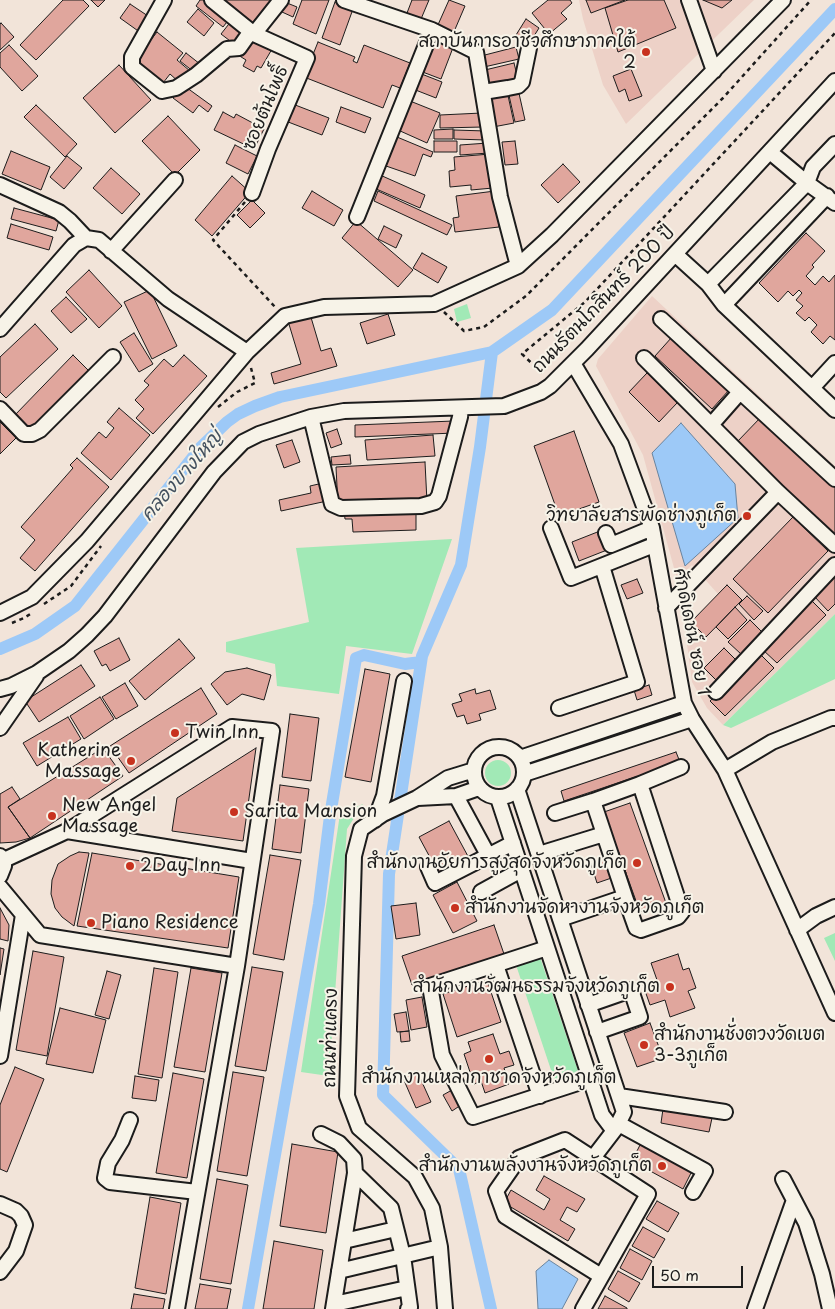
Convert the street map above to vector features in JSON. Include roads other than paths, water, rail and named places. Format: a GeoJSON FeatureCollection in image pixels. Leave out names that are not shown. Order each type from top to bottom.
{"type":"FeatureCollection","features":[{"type":"Feature","properties":{"kind":"street"},"geometry":{"type":"LineString","coordinates":[[164,0],[132,57],[132,68],[162,91],[176,88],[227,49],[239,48],[280,0]]}},
{"type":"Feature","properties":{"kind":"street","name":"ซอยต้นโพธิ์"},"geometry":{"type":"LineString","coordinates":[[212,0],[253,33],[307,58],[268,149],[252,193]]}},
{"type":"Feature","properties":{"kind":"street"},"geometry":{"type":"LineString","coordinates":[[344,0],[432,30],[476,52],[500,197],[518,266]]}},
{"type":"Feature","properties":{"kind":"street"},"geometry":{"type":"LineString","coordinates":[[689,0],[714,71]]}},
{"type":"Feature","properties":{"kind":"street"},"geometry":{"type":"LineString","coordinates":[[0,613],[32,596],[87,541],[247,352],[285,316],[324,307],[434,304],[518,266],[552,235],[783,0]]}},
{"type":"Feature","properties":{"kind":"street"},"geometry":{"type":"LineString","coordinates":[[357,217],[432,30]]}},
{"type":"Feature","properties":{"kind":"street"},"geometry":{"type":"LineString","coordinates":[[483,92],[518,86],[522,82],[529,48]]}},
{"type":"Feature","properties":{"kind":"street","name":"ถนนรัตนโกสินทร์ 200 ปี"},"geometry":{"type":"LineString","coordinates":[[0,689],[11,686],[37,673],[69,651],[105,616],[214,472],[243,442],[259,434],[311,417],[344,410],[504,406],[541,392],[558,379],[835,81]]}},
{"type":"Feature","properties":{"kind":"street"},"geometry":{"type":"LineString","coordinates":[[708,284],[807,182],[813,167],[835,144]]}},
{"type":"Feature","properties":{"kind":"street"},"geometry":{"type":"LineString","coordinates":[[724,305],[831,199],[770,152]]}},
{"type":"Feature","properties":{"kind":"street"},"geometry":{"type":"LineString","coordinates":[[112,250],[176,180]]}},
{"type":"Feature","properties":{"kind":"street"},"geometry":{"type":"LineString","coordinates":[[0,185],[59,212],[86,238],[99,240],[168,299],[247,352]]}},
{"type":"Feature","properties":{"kind":"street"},"geometry":{"type":"LineString","coordinates":[[0,329],[74,245],[86,238]]}},
{"type":"Feature","properties":{"kind":"street"},"geometry":{"type":"LineString","coordinates":[[676,254],[708,284],[724,305],[835,410]]}},
{"type":"Feature","properties":{"kind":"street"},"geometry":{"type":"LineString","coordinates":[[661,319],[835,479]]}},
{"type":"Feature","properties":{"kind":"street"},"geometry":{"type":"LineString","coordinates":[[0,409],[24,434],[32,434],[40,430],[113,357]]}},
{"type":"Feature","properties":{"kind":"street"},"geometry":{"type":"LineString","coordinates":[[644,358],[778,492],[835,545]]}},
{"type":"Feature","properties":{"kind":"street","name":"ศักดิเดชน์ ซอย 1"},"geometry":{"type":"LineString","coordinates":[[573,363],[621,444],[652,528],[684,703],[692,719],[725,770],[835,1013]]}},
{"type":"Feature","properties":{"kind":"street"},"geometry":{"type":"LineString","coordinates":[[812,388],[835,363]]}},
{"type":"Feature","properties":{"kind":"street"},"geometry":{"type":"LineString","coordinates":[[711,425],[740,392]]}},
{"type":"Feature","properties":{"kind":"street"},"geometry":{"type":"LineString","coordinates":[[311,417],[332,504],[341,508],[421,506],[435,502],[438,496],[460,417],[465,408]]}},
{"type":"Feature","properties":{"kind":"street"},"geometry":{"type":"LineString","coordinates":[[666,608],[778,492]]}},
{"type":"Feature","properties":{"kind":"street"},"geometry":{"type":"LineString","coordinates":[[551,528],[571,578],[654,545]]}},
{"type":"Feature","properties":{"kind":"street"},"geometry":{"type":"LineString","coordinates":[[606,533],[611,545],[652,528]]}},
{"type":"Feature","properties":{"kind":"street"},"geometry":{"type":"LineString","coordinates":[[716,692],[835,565]]}},
{"type":"Feature","properties":{"kind":"street"},"geometry":{"type":"LineString","coordinates":[[560,708],[637,682],[602,566]]}},
{"type":"Feature","properties":{"kind":"street"},"geometry":{"type":"LineString","coordinates":[[0,728],[37,673]]}},
{"type":"Feature","properties":{"kind":"street"},"geometry":{"type":"LineString","coordinates":[[379,817],[404,681]]}},
{"type":"Feature","properties":{"kind":"street"},"geometry":{"type":"LineString","coordinates":[[520,758],[684,703]]}},
{"type":"Feature","properties":{"kind":"street"},"geometry":{"type":"LineString","coordinates":[[725,770],[772,742],[835,718]]}},
{"type":"Feature","properties":{"kind":"street"},"geometry":{"type":"LineString","coordinates":[[524,774],[692,719]]}},
{"type":"Feature","properties":{"kind":"street"},"geometry":{"type":"LineString","coordinates":[[0,876],[3,872],[2,858],[67,831],[232,727],[272,731],[237,966],[177,1309]]}},
{"type":"Feature","properties":{"kind":"street"},"geometry":{"type":"LineString","coordinates":[[504,748],[514,752],[520,758],[524,774],[522,783],[517,789],[508,796],[498,798],[479,788],[474,776],[474,770],[476,762],[481,755],[488,750],[504,748]]}},
{"type":"Feature","properties":{"kind":"street"},"geometry":{"type":"LineString","coordinates":[[555,813],[640,784],[681,767]]}},
{"type":"Feature","properties":{"kind":"street","name":"ถนนท่าแครง"},"geometry":{"type":"LineString","coordinates":[[445,1309],[440,1247],[432,1208],[415,1177],[359,1128],[347,1096],[354,856],[361,829],[379,817],[417,798],[448,778],[474,770]]}},
{"type":"Feature","properties":{"kind":"street"},"geometry":{"type":"LineString","coordinates":[[593,801],[636,928],[641,930],[678,917],[682,912],[640,784]]}},
{"type":"Feature","properties":{"kind":"street","name":"ถนนท่าแครง"},"geometry":{"type":"LineString","coordinates":[[417,798],[456,796],[479,788]]}},
{"type":"Feature","properties":{"kind":"street"},"geometry":{"type":"LineString","coordinates":[[517,789],[624,1112],[618,1126],[593,1158]]}},
{"type":"Feature","properties":{"kind":"street"},"geometry":{"type":"LineString","coordinates":[[456,796],[488,856]]}},
{"type":"Feature","properties":{"kind":"street"},"geometry":{"type":"LineString","coordinates":[[498,798],[602,1115],[611,1127],[618,1126],[705,1171],[693,1192]]}},
{"type":"Feature","properties":{"kind":"street"},"geometry":{"type":"LineString","coordinates":[[67,831],[252,861]]}},
{"type":"Feature","properties":{"kind":"street"},"geometry":{"type":"LineString","coordinates":[[538,854],[604,834]]}},
{"type":"Feature","properties":{"kind":"street"},"geometry":{"type":"LineString","coordinates":[[428,867],[435,883],[512,843]]}},
{"type":"Feature","properties":{"kind":"street"},"geometry":{"type":"LineString","coordinates":[[481,892],[522,870]]}},
{"type":"Feature","properties":{"kind":"street"},"geometry":{"type":"LineString","coordinates":[[0,887],[40,935],[237,966]]}},
{"type":"Feature","properties":{"kind":"street"},"geometry":{"type":"LineString","coordinates":[[530,896],[550,889]]}},
{"type":"Feature","properties":{"kind":"street"},"geometry":{"type":"LineString","coordinates":[[560,919],[625,897]]}},
{"type":"Feature","properties":{"kind":"street"},"geometry":{"type":"LineString","coordinates":[[797,930],[816,916],[835,907]]}},
{"type":"Feature","properties":{"kind":"street"},"geometry":{"type":"LineString","coordinates":[[0,1056],[23,915]]}},
{"type":"Feature","properties":{"kind":"street"},"geometry":{"type":"LineString","coordinates":[[547,948],[430,986],[442,1055],[473,1117],[540,1096],[589,1076],[608,1065]]}},
{"type":"Feature","properties":{"kind":"street"},"geometry":{"type":"LineString","coordinates":[[496,965],[540,1096]]}},
{"type":"Feature","properties":{"kind":"street"},"geometry":{"type":"LineString","coordinates":[[558,983],[578,976]]}},
{"type":"Feature","properties":{"kind":"street"},"geometry":{"type":"LineString","coordinates":[[588,1005],[631,990],[640,1017],[597,1032]]}},
{"type":"Feature","properties":{"kind":"street"},"geometry":{"type":"LineString","coordinates":[[619,1096],[725,1112]]}},
{"type":"Feature","properties":{"kind":"street"},"geometry":{"type":"LineString","coordinates":[[130,1120],[122,1140],[108,1163],[105,1178],[110,1182],[197,1192]]}},
{"type":"Feature","properties":{"kind":"street"},"geometry":{"type":"LineString","coordinates":[[321,1134],[340,1144],[354,1159],[355,1173],[334,1306],[407,1288]]}},
{"type":"Feature","properties":{"kind":"street"},"geometry":{"type":"LineString","coordinates":[[584,1309],[648,1194],[565,1140],[519,1158],[496,1192],[505,1216],[601,1276]]}},
{"type":"Feature","properties":{"kind":"street"},"geometry":{"type":"LineString","coordinates":[[355,1173],[391,1208],[403,1256],[410,1307],[408,1309]]}},
{"type":"Feature","properties":{"kind":"street"},"geometry":{"type":"LineString","coordinates":[[783,1180],[806,1223],[822,1274],[830,1309]]}},
{"type":"Feature","properties":{"kind":"street"},"geometry":{"type":"LineString","coordinates":[[755,1309],[794,1200]]}},
{"type":"Feature","properties":{"kind":"street"},"geometry":{"type":"LineString","coordinates":[[0,1204],[16,1211],[22,1216],[25,1225],[16,1251],[0,1272]]}},
{"type":"Feature","properties":{"kind":"street"},"geometry":{"type":"LineString","coordinates":[[344,1241],[396,1229]]}},
{"type":"Feature","properties":{"kind":"street"},"geometry":{"type":"LineString","coordinates":[[339,1271],[440,1247]]}},
{"type":"Feature","properties":{"kind":"water"},"geometry":{"type":"Polygon","coordinates":[[[681,423],[735,484],[738,518],[685,566],[652,453],[681,423]]]}},
{"type":"Feature","properties":{"kind":"water"},"geometry":{"type":"Polygon","coordinates":[[[549,1260],[578,1279],[562,1309],[538,1309],[536,1271],[549,1260]]]}},
{"type":"Feature","properties":{"kind":"waterway","name":"คลองบางใหญ่"},"geometry":{"type":"LineString","coordinates":[[0,649],[35,634],[75,606],[201,447],[238,414],[280,397],[492,352],[552,310],[835,9]]}},
{"type":"Feature","properties":{"kind":"waterway"},"geometry":{"type":"LineString","coordinates":[[491,1309],[459,1169],[383,1095],[389,874],[422,656],[461,565],[480,447],[492,352]]}},
{"type":"Feature","properties":{"kind":"waterway"},"geometry":{"type":"LineString","coordinates":[[248,1309],[319,904],[330,816],[356,658],[364,655],[405,664],[421,662]]}},
{"type":"Feature","properties":{"kind":"place","name":"สถาบันการอาชีวศึกษาภาคใต้ 2"},"geometry":{"type":"Point","coordinates":[646,52]}},
{"type":"Feature","properties":{"kind":"place","name":"วิทยาลัยสารพัดช่างภูเก็ต"},"geometry":{"type":"Point","coordinates":[747,516]}},
{"type":"Feature","properties":{"kind":"place","name":"Twin Inn"},"geometry":{"type":"Point","coordinates":[175,733]}},
{"type":"Feature","properties":{"kind":"place","name":"Katherine Massage"},"geometry":{"type":"Point","coordinates":[131,761]}},
{"type":"Feature","properties":{"kind":"place","name":"Sarita Mansion"},"geometry":{"type":"Point","coordinates":[234,812]}},
{"type":"Feature","properties":{"kind":"place","name":"New Angel Massage"},"geometry":{"type":"Point","coordinates":[52,816]}},
{"type":"Feature","properties":{"kind":"place","name":"สำนักงานอัยการสูงสุดจังหวัดภูเก็ต"},"geometry":{"type":"Point","coordinates":[637,863]}},
{"type":"Feature","properties":{"kind":"place","name":"2Day Inn"},"geometry":{"type":"Point","coordinates":[130,866]}},
{"type":"Feature","properties":{"kind":"place","name":"สำนักงานจัดหางานจังหวัดภูเก็ต"},"geometry":{"type":"Point","coordinates":[455,908]}},
{"type":"Feature","properties":{"kind":"place","name":"Piano Residence"},"geometry":{"type":"Point","coordinates":[91,923]}},
{"type":"Feature","properties":{"kind":"place","name":"สำนักงานวัฒนธรรมจังหวัดภูเก็ต"},"geometry":{"type":"Point","coordinates":[670,987]}},
{"type":"Feature","properties":{"kind":"place","name":"สำนักงานชั่งตวงวัดเขต 3-3ภูเก็ต"},"geometry":{"type":"Point","coordinates":[644,1045]}},
{"type":"Feature","properties":{"kind":"place","name":"สำนักงานเหล่ากาชาดจังหวัดภูเก็ต"},"geometry":{"type":"Point","coordinates":[489,1059]}},
{"type":"Feature","properties":{"kind":"place","name":"สำนักงานพลังงานจังหวัดภูเก็ต"},"geometry":{"type":"Point","coordinates":[662,1166]}}]}
